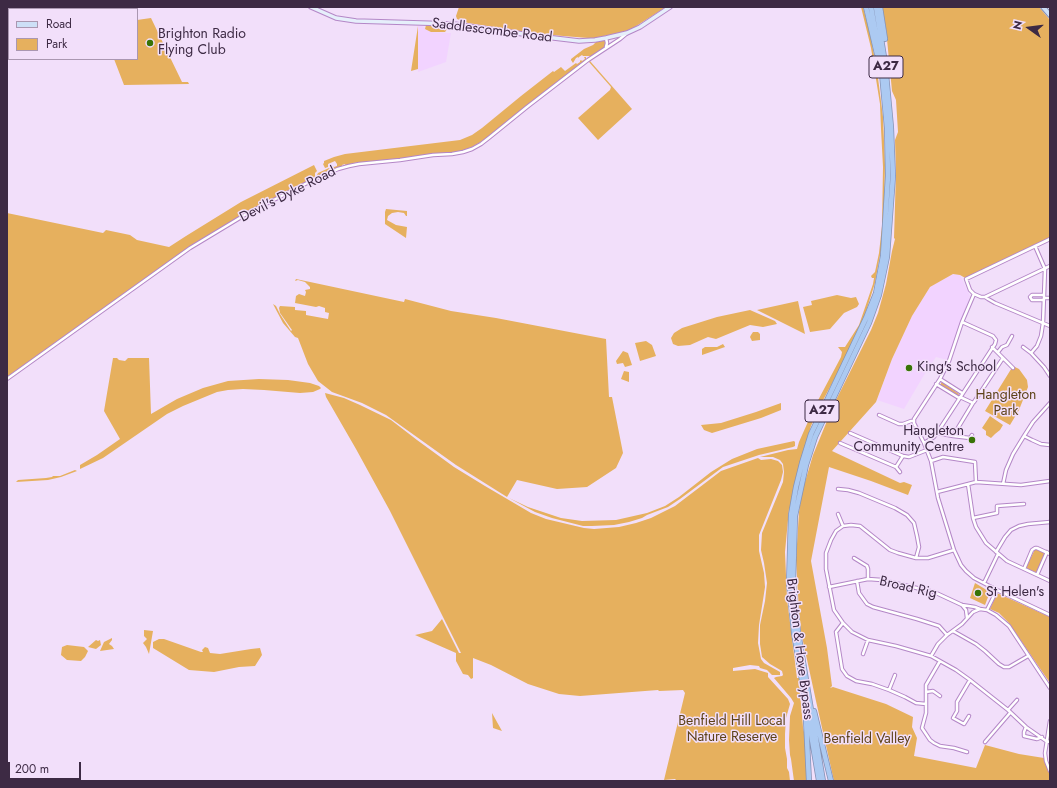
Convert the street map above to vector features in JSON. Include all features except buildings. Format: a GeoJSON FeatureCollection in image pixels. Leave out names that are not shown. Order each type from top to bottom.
{"type":"FeatureCollection","features":[{"type":"Feature","properties":{"kind":"highway","name":"A27"},"geometry":{"type":"LineString","coordinates":[[866,7],[883,81]]}},
{"type":"Feature","properties":{"kind":"highway","name":"Brighton & Hove Bypass"},"geometry":{"type":"LineString","coordinates":[[819,781],[794,633],[789,583],[791,515],[796,487],[811,434],[856,342],[866,318],[876,293],[883,256],[888,176],[887,128],[883,81],[871,7]]}},
{"type":"Feature","properties":{"kind":"highway","name":"Brighton & Hove Bypass"},"geometry":{"type":"LineString","coordinates":[[823,781],[798,632],[793,583],[795,516],[806,465],[815,437],[869,323],[879,295],[885,265],[893,176],[891,122],[885,62],[876,7]]}},
{"type":"Feature","properties":{"kind":"highway","name":"A27"},"geometry":{"type":"LineString","coordinates":[[880,7],[885,44],[885,62]]}},
{"type":"Feature","properties":{"kind":"highway","name":"A27"},"geometry":{"type":"LineString","coordinates":[[807,684],[831,781]]}},
{"type":"Feature","properties":{"kind":"highway","name":"A27"},"geometry":{"type":"LineString","coordinates":[[805,700],[808,781]]}},
{"type":"Feature","properties":{"kind":"main road"},"geometry":{"type":"LineString","coordinates":[[1043,7],[1050,15]]}},
{"type":"Feature","properties":{"kind":"street","name":"Saddlescombe Road"},"geometry":{"type":"LineString","coordinates":[[311,7],[336,18],[356,22],[446,23],[558,39],[595,40],[626,33]]}},
{"type":"Feature","properties":{"kind":"street","name":"Devil's Dyke Road"},"geometry":{"type":"LineString","coordinates":[[7,379],[190,248],[248,213],[317,178],[349,166],[433,155],[452,154],[472,149],[481,144],[557,83],[620,39],[626,33],[670,7]]}},
{"type":"Feature","properties":{"kind":"street"},"geometry":{"type":"LineString","coordinates":[[606,38],[606,48]]}},
{"type":"Feature","properties":{"kind":"street"},"geometry":{"type":"LineString","coordinates":[[1050,239],[966,279],[970,290],[974,294],[981,297],[986,297],[1050,266]]}},
{"type":"Feature","properties":{"kind":"street"},"geometry":{"type":"LineString","coordinates":[[1031,353],[1037,346],[1041,336],[1044,298],[1045,269],[1035,246]]}},
{"type":"Feature","properties":{"kind":"street"},"geometry":{"type":"LineString","coordinates":[[994,293],[995,303]]}},
{"type":"Feature","properties":{"kind":"street"},"geometry":{"type":"LineString","coordinates":[[879,415],[899,424],[913,421],[940,379],[949,361],[962,322],[974,294]]}},
{"type":"Feature","properties":{"kind":"street"},"geometry":{"type":"LineString","coordinates":[[986,297],[995,303],[1050,326]]}},
{"type":"Feature","properties":{"kind":"street"},"geometry":{"type":"LineString","coordinates":[[1044,298],[1050,298]]}},
{"type":"Feature","properties":{"kind":"street"},"geometry":{"type":"LineString","coordinates":[[924,443],[934,437],[937,433],[996,340],[993,336],[962,322]]}},
{"type":"Feature","properties":{"kind":"street"},"geometry":{"type":"LineString","coordinates":[[998,352],[1006,345],[1012,336]]}},
{"type":"Feature","properties":{"kind":"street"},"geometry":{"type":"LineString","coordinates":[[992,347],[1014,368]]}},
{"type":"Feature","properties":{"kind":"street"},"geometry":{"type":"LineString","coordinates":[[1024,347],[1044,366],[1050,376]]}},
{"type":"Feature","properties":{"kind":"street"},"geometry":{"type":"LineString","coordinates":[[974,402],[1003,358]]}},
{"type":"Feature","properties":{"kind":"street"},"geometry":{"type":"LineString","coordinates":[[940,379],[962,393]]}},
{"type":"Feature","properties":{"kind":"street"},"geometry":{"type":"LineString","coordinates":[[936,384],[974,404],[953,436]]}},
{"type":"Feature","properties":{"kind":"street"},"geometry":{"type":"LineString","coordinates":[[1003,484],[1006,470],[1013,454],[1024,436],[1049,403],[1050,399]]}},
{"type":"Feature","properties":{"kind":"street"},"geometry":{"type":"LineString","coordinates":[[913,421],[931,461],[937,492],[954,550],[961,565],[970,576],[1050,614]]}},
{"type":"Feature","properties":{"kind":"street"},"geometry":{"type":"LineString","coordinates":[[850,433],[903,456],[909,457],[927,450]]}},
{"type":"Feature","properties":{"kind":"street"},"geometry":{"type":"LineString","coordinates":[[937,433],[970,438],[972,435]]}},
{"type":"Feature","properties":{"kind":"street"},"geometry":{"type":"LineString","coordinates":[[1024,436],[1041,444],[1050,445]]}},
{"type":"Feature","properties":{"kind":"street"},"geometry":{"type":"LineString","coordinates":[[840,443],[896,467],[900,472]]}},
{"type":"Feature","properties":{"kind":"street"},"geometry":{"type":"LineString","coordinates":[[896,467],[903,456]]}},
{"type":"Feature","properties":{"kind":"street"},"geometry":{"type":"LineString","coordinates":[[931,461],[943,457],[975,462],[976,482]]}},
{"type":"Feature","properties":{"kind":"street"},"geometry":{"type":"LineString","coordinates":[[937,492],[976,482],[1021,485],[1050,481]]}},
{"type":"Feature","properties":{"kind":"street"},"geometry":{"type":"LineString","coordinates":[[968,484],[973,518],[976,527],[986,543],[1007,561],[1050,581]]}},
{"type":"Feature","properties":{"kind":"street"},"geometry":{"type":"LineString","coordinates":[[838,489],[859,492],[907,515],[914,523],[917,536],[919,547],[916,558]]}},
{"type":"Feature","properties":{"kind":"street"},"geometry":{"type":"LineString","coordinates":[[973,518],[997,513],[996,506],[1024,504]]}},
{"type":"Feature","properties":{"kind":"street"},"geometry":{"type":"LineString","coordinates":[[838,514],[843,526]]}},
{"type":"Feature","properties":{"kind":"street"},"geometry":{"type":"LineString","coordinates":[[984,583],[1005,537],[1011,530],[1028,524],[1050,522]]}},
{"type":"Feature","properties":{"kind":"street"},"geometry":{"type":"LineString","coordinates":[[954,550],[928,558],[916,558],[890,550],[860,526],[851,524],[843,526],[836,531],[830,540],[826,553],[826,569],[834,610],[843,623],[852,632],[868,640],[931,656],[940,661],[970,680],[1008,710],[1026,727],[1048,741]]}},
{"type":"Feature","properties":{"kind":"street"},"geometry":{"type":"LineString","coordinates":[[1024,569],[1032,550],[1035,548],[1049,553],[1037,575]]}},
{"type":"Feature","properties":{"kind":"street"},"geometry":{"type":"LineString","coordinates":[[854,558],[867,566],[868,579]]}},
{"type":"Feature","properties":{"kind":"street","name":"Broad Rig"},"geometry":{"type":"LineString","coordinates":[[829,587],[868,579],[882,580],[934,592],[962,604],[987,610]]}},
{"type":"Feature","properties":{"kind":"street"},"geometry":{"type":"LineString","coordinates":[[857,581],[859,593],[867,604],[939,626],[947,635]]}},
{"type":"Feature","properties":{"kind":"street"},"geometry":{"type":"LineString","coordinates":[[997,590],[987,610],[996,615],[1009,626],[1050,688]]}},
{"type":"Feature","properties":{"kind":"street"},"geometry":{"type":"LineString","coordinates":[[962,604],[966,610],[967,618]]}},
{"type":"Feature","properties":{"kind":"street"},"geometry":{"type":"LineString","coordinates":[[931,656],[938,644],[947,635],[962,624],[972,612],[980,609]]}},
{"type":"Feature","properties":{"kind":"street"},"geometry":{"type":"LineString","coordinates":[[843,623],[836,632],[842,669],[847,676],[856,681],[872,684],[889,690],[916,703],[926,704]]}},
{"type":"Feature","properties":{"kind":"street"},"geometry":{"type":"LineString","coordinates":[[953,631],[976,644],[1004,667],[1009,667],[1028,656]]}},
{"type":"Feature","properties":{"kind":"street"},"geometry":{"type":"LineString","coordinates":[[863,654],[868,640]]}},
{"type":"Feature","properties":{"kind":"street"},"geometry":{"type":"LineString","coordinates":[[940,661],[926,685],[926,713],[922,728],[930,740],[940,746],[967,752]]}},
{"type":"Feature","properties":{"kind":"street"},"geometry":{"type":"LineString","coordinates":[[889,690],[895,675]]}},
{"type":"Feature","properties":{"kind":"street"},"geometry":{"type":"LineString","coordinates":[[969,716],[964,724],[953,718],[957,711],[957,702],[970,680]]}},
{"type":"Feature","properties":{"kind":"street"},"geometry":{"type":"LineString","coordinates":[[926,692],[933,692],[940,696]]}},
{"type":"Feature","properties":{"kind":"street"},"geometry":{"type":"LineString","coordinates":[[1008,710],[1017,700]]}},
{"type":"Feature","properties":{"kind":"street"},"geometry":{"type":"LineString","coordinates":[[985,742],[1010,713]]}},
{"type":"Feature","properties":{"kind":"street"},"geometry":{"type":"LineString","coordinates":[[1050,721],[1046,753],[1046,761],[1050,771]]}},
{"type":"Feature","properties":{"kind":"street"},"geometry":{"type":"LineString","coordinates":[[1026,727],[1024,736],[1028,738],[1042,738]]}},
{"type":"Feature","properties":{"kind":"shaded area"},"geometry":{"type":"Polygon","coordinates":[[[418,26],[422,26],[432,32],[451,33],[446,62],[418,72],[418,26]]]}},
{"type":"Feature","properties":{"kind":"shaded area"},"geometry":{"type":"Polygon","coordinates":[[[953,274],[960,275],[970,296],[947,360],[936,357],[904,409],[877,400],[892,359],[912,316],[930,287],[953,274]]]}},
{"type":"Feature","properties":{"kind":"green space"},"geometry":{"type":"Polygon","coordinates":[[[459,7],[666,7],[630,30],[595,38],[588,38],[539,34],[468,23],[457,19],[456,16],[459,7]]]}},
{"type":"Feature","properties":{"kind":"green space"},"geometry":{"type":"Polygon","coordinates":[[[861,7],[863,7],[870,34],[877,70],[883,117],[885,165],[882,245],[875,283],[862,324],[811,426],[796,477],[789,509],[785,552],[787,599],[797,678],[799,678],[803,727],[806,742],[807,781],[794,781],[789,740],[790,716],[794,703],[774,678],[782,676],[782,671],[762,657],[760,644],[760,625],[767,583],[761,550],[762,533],[783,482],[784,472],[783,464],[780,460],[773,457],[760,457],[797,449],[815,406],[841,357],[842,352],[838,347],[845,347],[859,325],[873,284],[874,278],[871,276],[875,272],[882,226],[883,167],[880,104],[871,48],[861,7]]]}},
{"type":"Feature","properties":{"kind":"green space","name":"Benfield Valley"},"geometry":{"type":"Polygon","coordinates":[[[882,7],[1039,7],[1050,20],[1050,238],[967,279],[960,275],[953,274],[930,287],[912,316],[892,359],[876,402],[832,451],[900,483],[904,482],[912,485],[908,495],[829,467],[811,561],[827,648],[832,686],[830,688],[833,687],[886,704],[913,717],[912,727],[917,738],[914,756],[976,768],[985,745],[1019,754],[1044,758],[1050,774],[1050,781],[834,781],[801,632],[796,560],[799,512],[802,492],[813,455],[834,404],[878,313],[886,284],[895,239],[895,140],[898,132],[896,100],[892,91],[886,29],[882,7]]]}},
{"type":"Feature","properties":{"kind":"green space","name":"Brighton Radio Flying Club"},"geometry":{"type":"Polygon","coordinates":[[[151,18],[182,82],[188,82],[189,84],[124,85],[114,60],[138,60],[138,20],[151,18]]]}},
{"type":"Feature","properties":{"kind":"green space"},"geometry":{"type":"Polygon","coordinates":[[[427,24],[450,25],[445,32],[431,32],[425,29],[427,24]]]}},
{"type":"Feature","properties":{"kind":"green space"},"geometry":{"type":"Polygon","coordinates":[[[418,26],[418,69],[411,71],[418,26]]]}},
{"type":"Feature","properties":{"kind":"green space"},"geometry":{"type":"Polygon","coordinates":[[[605,41],[606,46],[597,53],[592,56],[582,55],[579,58],[576,58],[573,63],[571,59],[584,49],[596,42],[605,41]]]}},
{"type":"Feature","properties":{"kind":"green space"},"geometry":{"type":"Polygon","coordinates":[[[584,57],[586,57],[586,60],[489,137],[472,147],[455,153],[431,154],[353,163],[346,166],[345,164],[318,176],[317,175],[318,173],[329,168],[330,169],[337,166],[335,161],[328,164],[328,167],[325,168],[323,164],[324,161],[345,154],[460,140],[472,135],[553,71],[554,72],[561,67],[565,71],[581,60],[582,61],[585,59],[584,57]]]}},
{"type":"Feature","properties":{"kind":"green space"},"geometry":{"type":"Polygon","coordinates":[[[590,61],[632,109],[598,140],[578,118],[610,90],[611,87],[589,62],[590,61]]]}},
{"type":"Feature","properties":{"kind":"green space"},"geometry":{"type":"Polygon","coordinates":[[[314,165],[317,171],[315,173],[315,178],[251,210],[189,248],[7,377],[7,213],[103,233],[106,230],[130,235],[137,240],[169,247],[241,202],[314,165]]]}},
{"type":"Feature","properties":{"kind":"green space"},"geometry":{"type":"Polygon","coordinates":[[[386,209],[407,211],[407,216],[404,213],[392,213],[388,216],[387,220],[396,225],[407,227],[406,238],[385,224],[386,209]]]}},
{"type":"Feature","properties":{"kind":"green space"},"geometry":{"type":"Polygon","coordinates":[[[296,279],[404,302],[405,299],[451,311],[606,339],[609,397],[612,397],[623,453],[616,468],[587,487],[557,489],[517,480],[507,497],[456,465],[386,415],[362,403],[332,392],[318,381],[308,364],[298,338],[295,337],[283,323],[273,304],[276,306],[280,314],[291,331],[292,330],[280,313],[280,306],[295,307],[295,310],[306,311],[306,315],[328,319],[329,313],[325,312],[325,308],[295,303],[296,296],[299,294],[305,296],[305,290],[310,289],[305,282],[298,280],[295,281],[296,279]]]}},
{"type":"Feature","properties":{"kind":"green space"},"geometry":{"type":"Polygon","coordinates":[[[837,295],[851,298],[856,297],[859,304],[857,307],[844,313],[830,329],[810,332],[803,307],[812,305],[811,301],[837,295]]]}},
{"type":"Feature","properties":{"kind":"green space"},"geometry":{"type":"Polygon","coordinates":[[[798,301],[805,334],[757,310],[798,301]]]}},
{"type":"Feature","properties":{"kind":"green space"},"geometry":{"type":"Polygon","coordinates":[[[750,310],[775,321],[777,324],[763,327],[750,325],[716,339],[708,337],[690,345],[678,346],[673,344],[671,338],[674,333],[682,328],[717,317],[750,310]]]}},
{"type":"Feature","properties":{"kind":"green space"},"geometry":{"type":"Polygon","coordinates":[[[753,332],[758,332],[760,334],[760,340],[752,341],[750,337],[753,332]]]}},
{"type":"Feature","properties":{"kind":"green space"},"geometry":{"type":"Polygon","coordinates":[[[646,341],[652,345],[656,356],[640,361],[635,343],[646,341]]]}},
{"type":"Feature","properties":{"kind":"green space"},"geometry":{"type":"Polygon","coordinates":[[[723,344],[725,347],[702,355],[702,349],[705,347],[717,347],[723,344]]]}},
{"type":"Feature","properties":{"kind":"green space"},"geometry":{"type":"Polygon","coordinates":[[[623,351],[628,353],[632,365],[625,367],[623,363],[617,364],[616,361],[623,351]]]}},
{"type":"Feature","properties":{"kind":"green space"},"geometry":{"type":"Polygon","coordinates":[[[113,358],[125,361],[128,358],[149,358],[151,414],[177,399],[203,388],[228,381],[259,379],[288,380],[310,383],[321,388],[313,392],[300,393],[243,389],[217,392],[167,414],[103,458],[80,469],[80,465],[120,439],[104,411],[113,358]]]}},
{"type":"Feature","properties":{"kind":"green space","name":"Hangleton Park"},"geometry":{"type":"Polygon","coordinates":[[[1013,366],[1019,369],[1027,380],[1028,387],[1019,410],[1010,425],[985,411],[1013,366]]]}},
{"type":"Feature","properties":{"kind":"green space"},"geometry":{"type":"Polygon","coordinates":[[[624,371],[629,372],[629,382],[621,379],[624,371]]]}},
{"type":"Feature","properties":{"kind":"green space"},"geometry":{"type":"Polygon","coordinates":[[[942,382],[959,394],[958,396],[940,385],[942,382]]]}},
{"type":"Feature","properties":{"kind":"green space","name":"Benfield Hill Local Nature Reserve"},"geometry":{"type":"Polygon","coordinates":[[[325,393],[344,398],[391,420],[454,467],[531,513],[546,519],[584,528],[594,529],[619,527],[651,518],[675,506],[721,471],[758,458],[761,460],[771,459],[778,461],[782,465],[783,472],[781,480],[759,535],[759,551],[764,573],[765,587],[759,625],[758,643],[761,659],[764,663],[780,672],[780,675],[772,675],[767,670],[760,668],[759,666],[750,665],[733,668],[733,671],[755,669],[768,673],[768,677],[788,699],[790,704],[786,718],[785,748],[790,781],[664,780],[685,693],[683,690],[658,690],[580,696],[559,694],[528,684],[491,665],[473,658],[473,678],[471,679],[468,675],[463,674],[456,661],[456,653],[415,635],[432,631],[442,619],[459,653],[461,653],[390,511],[325,393]]]}},
{"type":"Feature","properties":{"kind":"green space"},"geometry":{"type":"Polygon","coordinates":[[[781,403],[781,410],[761,418],[712,433],[704,430],[701,425],[721,423],[781,403]]]}},
{"type":"Feature","properties":{"kind":"green space"},"geometry":{"type":"Polygon","coordinates":[[[990,416],[1003,425],[991,438],[986,435],[986,431],[982,428],[990,416]]]}},
{"type":"Feature","properties":{"kind":"green space"},"geometry":{"type":"Polygon","coordinates":[[[794,441],[795,446],[793,447],[759,455],[723,467],[668,507],[642,518],[614,525],[583,526],[535,512],[509,498],[528,507],[561,518],[582,521],[616,520],[647,513],[665,506],[711,472],[732,459],[757,449],[794,441]]]}},
{"type":"Feature","properties":{"kind":"green space"},"geometry":{"type":"Polygon","coordinates":[[[75,470],[77,471],[48,480],[16,482],[18,480],[60,476],[75,470]]]}},
{"type":"Feature","properties":{"kind":"green space"},"geometry":{"type":"Polygon","coordinates":[[[1035,549],[1045,553],[1037,573],[1026,568],[1035,549]]]}},
{"type":"Feature","properties":{"kind":"green space"},"geometry":{"type":"Polygon","coordinates":[[[975,583],[990,592],[985,605],[970,598],[975,583]]]}},
{"type":"Feature","properties":{"kind":"green space"},"geometry":{"type":"Polygon","coordinates":[[[997,593],[1050,617],[1050,683],[1008,622],[999,613],[990,609],[997,593]]]}},
{"type":"Feature","properties":{"kind":"green space"},"geometry":{"type":"Polygon","coordinates":[[[144,630],[153,631],[149,654],[143,643],[147,639],[144,636],[144,630]]]}},
{"type":"Feature","properties":{"kind":"green space"},"geometry":{"type":"Polygon","coordinates":[[[112,638],[109,644],[114,649],[100,651],[104,642],[112,638]]]}},
{"type":"Feature","properties":{"kind":"green space"},"geometry":{"type":"Polygon","coordinates":[[[159,639],[164,639],[201,652],[203,652],[202,650],[205,647],[208,648],[210,653],[220,654],[260,648],[262,655],[255,666],[239,667],[214,672],[189,670],[153,648],[153,642],[159,639]]]}},
{"type":"Feature","properties":{"kind":"green space"},"geometry":{"type":"Polygon","coordinates":[[[96,640],[100,640],[101,645],[96,649],[88,647],[96,640]]]}},
{"type":"Feature","properties":{"kind":"green space"},"geometry":{"type":"Polygon","coordinates":[[[67,645],[84,647],[88,651],[81,661],[67,660],[61,655],[62,647],[67,645]]]}},
{"type":"Feature","properties":{"kind":"green space"},"geometry":{"type":"Polygon","coordinates":[[[492,713],[502,731],[493,728],[492,713]]]}},
{"type":"Feature","properties":{"kind":"place","name":"Brighton Radio Flying Club"},"geometry":{"type":"Point","coordinates":[150,43]}},
{"type":"Feature","properties":{"kind":"place","name":"King's School"},"geometry":{"type":"Point","coordinates":[909,368]}},
{"type":"Feature","properties":{"kind":"place","name":"Hangleton Community Centre"},"geometry":{"type":"Point","coordinates":[972,440]}},
{"type":"Feature","properties":{"kind":"place","name":"St Helen's"},"geometry":{"type":"Point","coordinates":[978,593]}}]}
